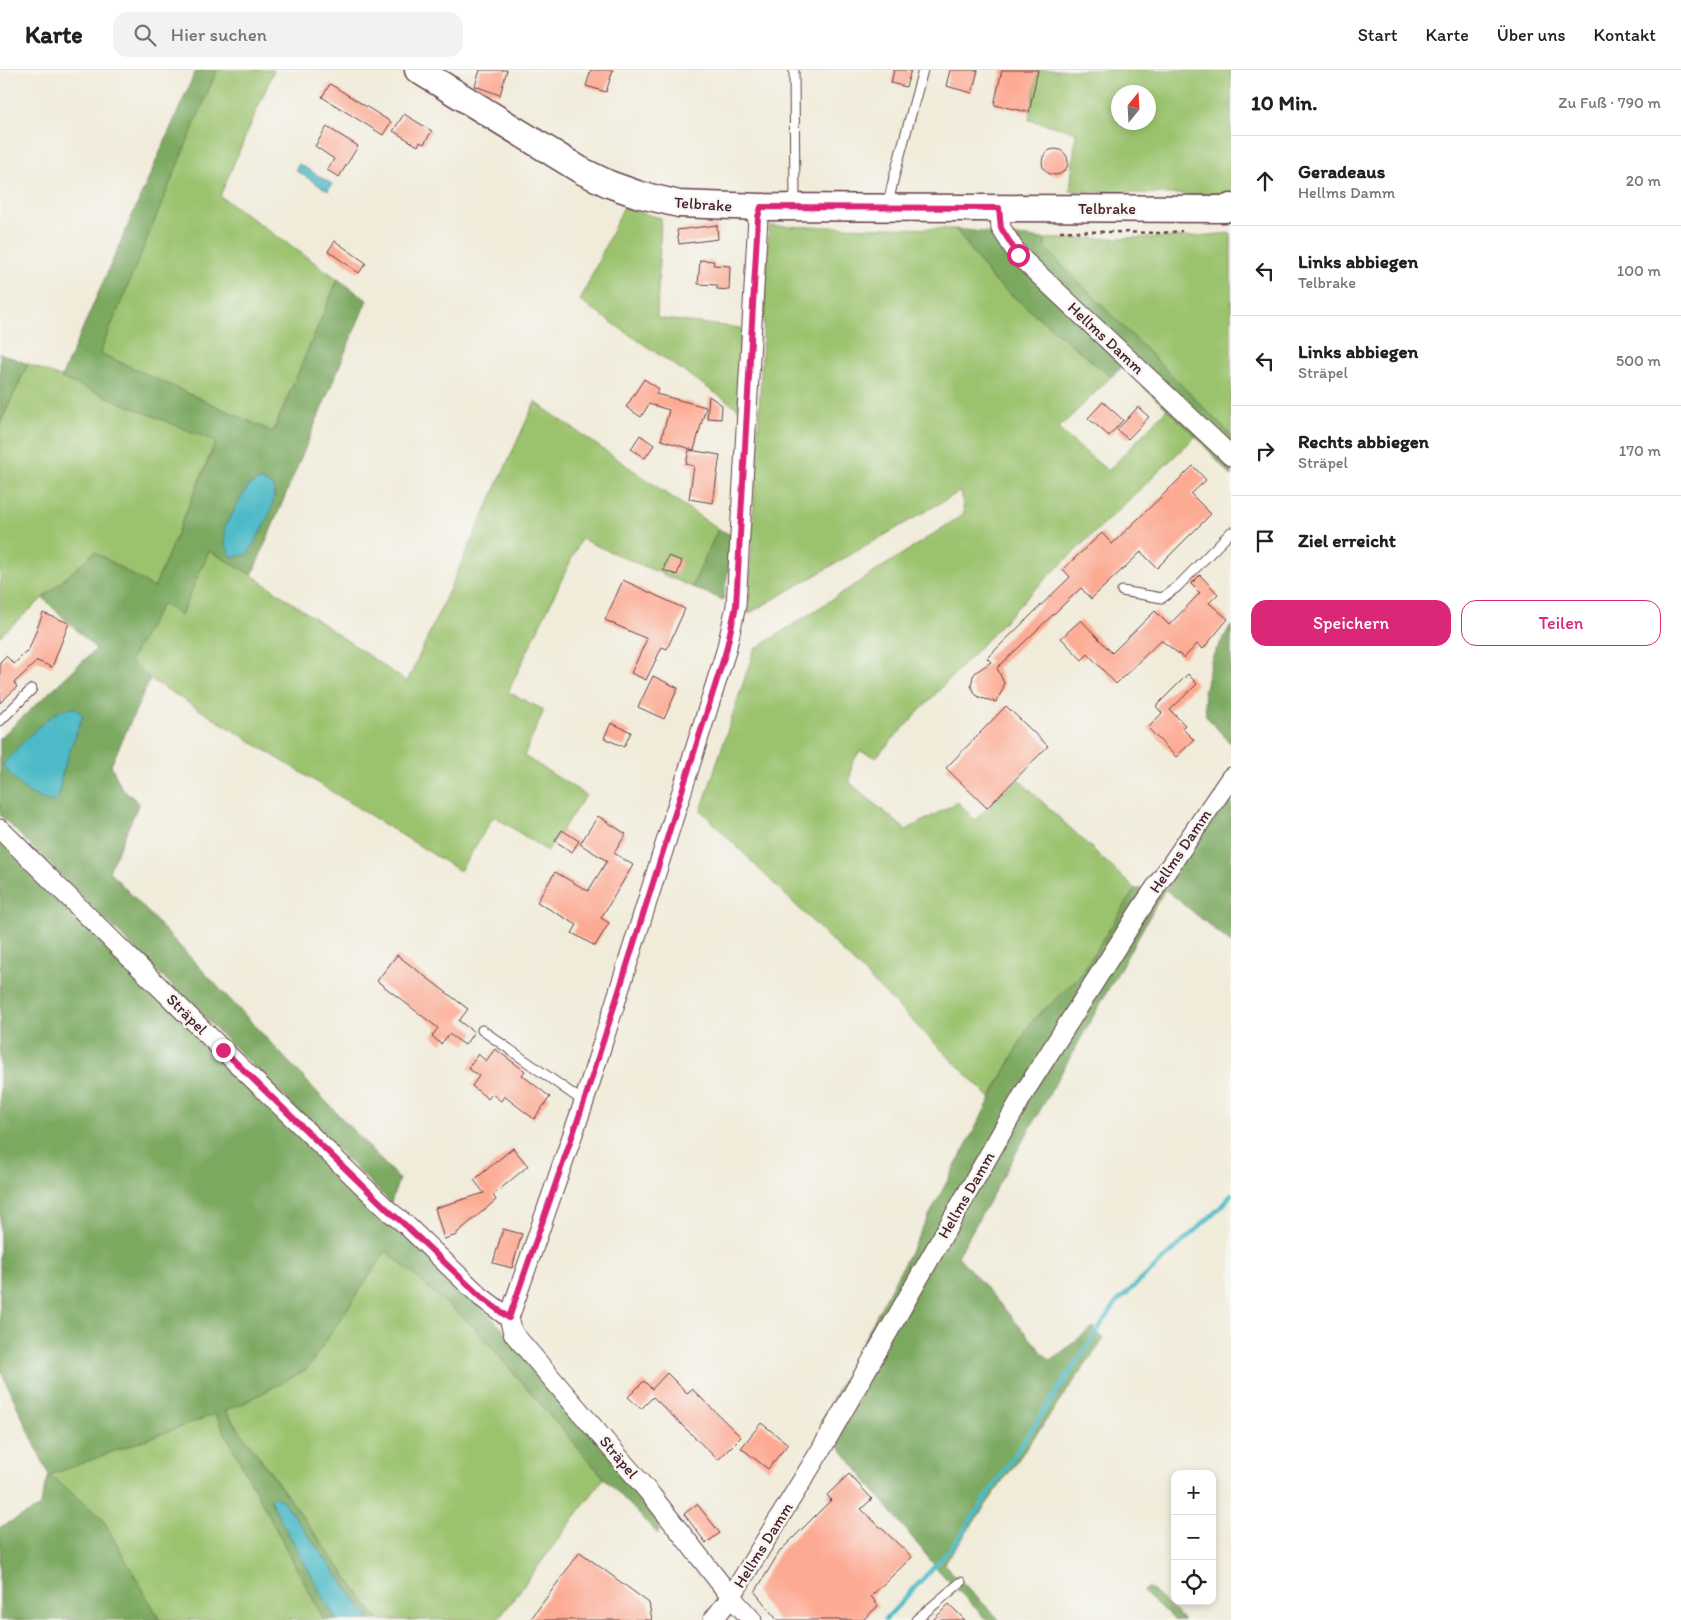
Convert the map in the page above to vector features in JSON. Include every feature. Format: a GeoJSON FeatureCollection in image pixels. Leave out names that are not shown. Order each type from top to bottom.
{"type":"FeatureCollection","features":[{"type":"Feature","properties":{"kind":"street","name":"Telbrake"},"geometry":{"type":"LineString","coordinates":[[418,70],[582,170],[609,184],[637,194],[679,204],[761,207],[1231,207]]}},
{"type":"Feature","properties":{"kind":"street"},"geometry":{"type":"LineString","coordinates":[[509,1318],[584,1102],[726,651],[736,606],[758,227],[761,207]]}},
{"type":"Feature","properties":{"kind":"street","name":"Hellms Damm"},"geometry":{"type":"LineString","coordinates":[[999,208],[1001,228],[1018,255],[1231,456]]}},
{"type":"Feature","properties":{"kind":"street","name":"Hellms Damm"},"geometry":{"type":"LineString","coordinates":[[714,1620],[822,1448],[1028,1088],[1144,904],[1231,777]]}},
{"type":"Feature","properties":{"kind":"street","name":"Sträpel"},"geometry":{"type":"LineString","coordinates":[[0,829],[389,1211],[481,1297],[509,1318],[513,1333],[652,1496],[730,1597],[752,1620]]}},
{"type":"Feature","properties":{"kind":"lane"},"geometry":{"type":"LineString","coordinates":[[794,70],[795,207]]}},
{"type":"Feature","properties":{"kind":"lane"},"geometry":{"type":"LineString","coordinates":[[888,207],[894,177],[923,70]]}},
{"type":"Feature","properties":{"kind":"lane"},"geometry":{"type":"LineString","coordinates":[[1122,591],[1162,598],[1177,587],[1231,532]]}},
{"type":"Feature","properties":{"kind":"lane"},"geometry":{"type":"LineString","coordinates":[[0,721],[32,689]]}},
{"type":"Feature","properties":{"kind":"lane"},"geometry":{"type":"LineString","coordinates":[[482,1030],[584,1102]]}},
{"type":"Feature","properties":{"kind":"lane"},"geometry":{"type":"LineString","coordinates":[[916,1620],[961,1582]]}},
{"type":"Feature","properties":{"kind":"green space"},"geometry":{"type":"Polygon","coordinates":[[[196,70],[217,70],[100,353],[273,432],[338,279],[367,300],[252,575],[209,551],[181,615],[162,604],[130,661],[150,679],[111,765],[121,787],[139,803],[109,871],[399,1179],[391,1203],[0,815],[0,738],[96,649],[43,598],[95,552],[154,588],[216,442],[61,378],[196,70]],[[260,480],[249,485],[225,526],[247,554],[264,525],[275,495],[260,480]],[[50,718],[33,734],[60,794],[61,779],[70,748],[50,718]]]}},
{"type":"Feature","properties":{"kind":"green space"},"geometry":{"type":"Polygon","coordinates":[[[217,70],[274,70],[220,196],[338,279],[273,432],[99,353],[217,70]]]}},
{"type":"Feature","properties":{"kind":"green space"},"geometry":{"type":"Polygon","coordinates":[[[1038,70],[1231,70],[1231,192],[1203,195],[1070,191],[1076,132],[1029,120],[1038,70]]]}},
{"type":"Feature","properties":{"kind":"green space"},"geometry":{"type":"Polygon","coordinates":[[[623,208],[661,218],[657,318],[741,328],[739,409],[580,301],[623,208]]]}},
{"type":"Feature","properties":{"kind":"green space"},"geometry":{"type":"Polygon","coordinates":[[[769,226],[956,229],[992,279],[1111,377],[1058,429],[1108,471],[1167,409],[1196,436],[1028,596],[876,757],[860,751],[852,763],[850,783],[906,830],[958,802],[975,820],[1018,779],[1135,889],[1080,976],[1031,1022],[990,1098],[701,811],[754,650],[964,514],[961,491],[748,614],[769,226]]]}},
{"type":"Feature","properties":{"kind":"green space"},"geometry":{"type":"Polygon","coordinates":[[[956,229],[1045,239],[1045,248],[1231,435],[1231,476],[1196,436],[1122,367],[1111,377],[992,279],[956,229]]]}},
{"type":"Feature","properties":{"kind":"green space"},"geometry":{"type":"Polygon","coordinates":[[[1231,233],[1231,435],[1044,248],[1045,239],[1187,237],[1231,233]]]}},
{"type":"Feature","properties":{"kind":"green space"},"geometry":{"type":"Polygon","coordinates":[[[0,353],[28,364],[0,424],[0,353]]]}},
{"type":"Feature","properties":{"kind":"green space"},"geometry":{"type":"Polygon","coordinates":[[[28,364],[216,441],[154,588],[95,552],[0,636],[0,424],[28,364]]]}},
{"type":"Feature","properties":{"kind":"green space"},"geometry":{"type":"Polygon","coordinates":[[[535,402],[718,529],[692,587],[581,539],[508,692],[544,710],[524,756],[586,795],[547,851],[494,816],[460,871],[150,679],[130,661],[162,604],[181,615],[209,551],[252,575],[407,682],[535,402]]]}},
{"type":"Feature","properties":{"kind":"green space"},"geometry":{"type":"Polygon","coordinates":[[[718,529],[734,536],[723,600],[692,587],[718,529]]]}},
{"type":"Feature","properties":{"kind":"green space"},"geometry":{"type":"Polygon","coordinates":[[[1231,625],[1230,743],[1206,716],[1204,692],[1212,657],[1231,625]]]}},
{"type":"Feature","properties":{"kind":"green space"},"geometry":{"type":"Polygon","coordinates":[[[1231,795],[1231,943],[1165,889],[1231,795]]]}},
{"type":"Feature","properties":{"kind":"green space"},"geometry":{"type":"Polygon","coordinates":[[[0,839],[500,1326],[663,1515],[658,1534],[604,1478],[475,1328],[386,1251],[307,1369],[244,1403],[225,1411],[378,1620],[370,1620],[282,1500],[270,1500],[336,1620],[324,1620],[215,1414],[50,1475],[102,1518],[160,1620],[0,1620],[0,1527],[39,1508],[49,1475],[0,1369],[0,839]]]}},
{"type":"Feature","properties":{"kind":"green space"},"geometry":{"type":"Polygon","coordinates":[[[1135,889],[1165,889],[958,1256],[1050,1361],[1093,1327],[1104,1339],[944,1564],[1000,1620],[987,1620],[939,1571],[820,1423],[1031,1022],[1080,976],[1135,889]]]}},
{"type":"Feature","properties":{"kind":"green space"},"geometry":{"type":"Polygon","coordinates":[[[386,1251],[475,1328],[604,1478],[498,1620],[378,1620],[225,1410],[244,1403],[307,1369],[386,1251]]]}},
{"type":"Feature","properties":{"kind":"green space"},"geometry":{"type":"Polygon","coordinates":[[[215,1414],[324,1620],[160,1620],[102,1518],[49,1475],[215,1414]]]}},
{"type":"Feature","properties":{"kind":"green space"},"geometry":{"type":"Polygon","coordinates":[[[1148,1587],[1184,1620],[1175,1620],[1143,1592],[1148,1587]]]}},
{"type":"Feature","properties":{"kind":"water"},"geometry":{"type":"Polygon","coordinates":[[[299,164],[332,184],[328,191],[295,170],[299,164]]]}},
{"type":"Feature","properties":{"kind":"water"},"geometry":{"type":"Polygon","coordinates":[[[260,480],[273,486],[273,504],[270,513],[247,555],[232,557],[225,544],[225,526],[249,485],[260,480]]]}},
{"type":"Feature","properties":{"kind":"water"},"geometry":{"type":"Polygon","coordinates":[[[75,708],[83,716],[64,768],[59,794],[55,801],[40,798],[19,784],[3,765],[22,743],[49,718],[64,709],[75,708]]]}},
{"type":"Feature","properties":{"kind":"water"},"geometry":{"type":"Polygon","coordinates":[[[274,1496],[282,1500],[370,1620],[336,1620],[270,1500],[274,1496]]]}},
{"type":"Feature","properties":{"kind":"building"},"geometry":{"type":"Polygon","coordinates":[[[480,70],[507,70],[500,95],[475,86],[480,70]]]}},
{"type":"Feature","properties":{"kind":"building"},"geometry":{"type":"Polygon","coordinates":[[[591,70],[613,70],[606,92],[586,86],[591,70]]]}},
{"type":"Feature","properties":{"kind":"building"},"geometry":{"type":"Polygon","coordinates":[[[894,70],[911,70],[906,87],[891,83],[894,70]]]}},
{"type":"Feature","properties":{"kind":"building"},"geometry":{"type":"Polygon","coordinates":[[[950,70],[978,70],[972,93],[946,86],[950,70]]]}},
{"type":"Feature","properties":{"kind":"building"},"geometry":{"type":"Polygon","coordinates":[[[1002,70],[1038,70],[1029,112],[994,105],[1002,70]]]}},
{"type":"Feature","properties":{"kind":"building"},"geometry":{"type":"Polygon","coordinates":[[[330,84],[391,122],[383,135],[322,97],[330,84]]]}},
{"type":"Feature","properties":{"kind":"building"},"geometry":{"type":"Polygon","coordinates":[[[404,114],[432,131],[424,144],[420,142],[418,146],[393,131],[404,114]]]}},
{"type":"Feature","properties":{"kind":"building"},"geometry":{"type":"Polygon","coordinates":[[[327,127],[358,146],[339,177],[327,170],[334,159],[315,146],[327,127]]]}},
{"type":"Feature","properties":{"kind":"building"},"geometry":{"type":"Polygon","coordinates":[[[1055,149],[1064,153],[1068,162],[1064,171],[1055,175],[1046,171],[1042,162],[1046,153],[1055,149]]]}},
{"type":"Feature","properties":{"kind":"building"},"geometry":{"type":"Polygon","coordinates":[[[717,225],[718,239],[679,244],[677,230],[717,225]]]}},
{"type":"Feature","properties":{"kind":"building"},"geometry":{"type":"Polygon","coordinates":[[[335,241],[366,263],[359,273],[328,251],[335,241]]]}},
{"type":"Feature","properties":{"kind":"building"},"geometry":{"type":"Polygon","coordinates":[[[700,260],[714,261],[713,265],[730,266],[729,290],[717,289],[717,285],[698,284],[700,260]]]}},
{"type":"Feature","properties":{"kind":"building"},"geometry":{"type":"Polygon","coordinates":[[[644,379],[659,389],[656,394],[706,407],[694,450],[661,440],[669,410],[649,404],[641,417],[626,407],[644,379]]]}},
{"type":"Feature","properties":{"kind":"building"},"geometry":{"type":"Polygon","coordinates":[[[709,396],[722,405],[721,419],[707,418],[709,396]]]}},
{"type":"Feature","properties":{"kind":"building"},"geometry":{"type":"Polygon","coordinates":[[[1103,402],[1123,420],[1109,436],[1088,418],[1103,402]]]}},
{"type":"Feature","properties":{"kind":"building"},"geometry":{"type":"Polygon","coordinates":[[[1138,407],[1149,417],[1128,439],[1117,430],[1138,407]]]}},
{"type":"Feature","properties":{"kind":"building"},"geometry":{"type":"Polygon","coordinates":[[[640,435],[654,445],[645,458],[631,449],[640,435]]]}},
{"type":"Feature","properties":{"kind":"building"},"geometry":{"type":"Polygon","coordinates":[[[689,450],[720,455],[713,503],[689,499],[694,466],[686,464],[689,450]]]}},
{"type":"Feature","properties":{"kind":"building"},"geometry":{"type":"Polygon","coordinates":[[[1193,466],[1206,480],[1191,494],[1211,514],[1157,568],[1141,552],[1091,599],[1081,588],[997,668],[1004,683],[996,702],[976,695],[971,686],[973,676],[991,662],[987,658],[1070,577],[1063,569],[1102,533],[1112,544],[1193,466]]]}},
{"type":"Feature","properties":{"kind":"building"},"geometry":{"type":"Polygon","coordinates":[[[668,556],[682,561],[677,575],[663,570],[668,556]]]}},
{"type":"Feature","properties":{"kind":"building"},"geometry":{"type":"Polygon","coordinates":[[[1200,575],[1218,594],[1209,603],[1228,619],[1203,649],[1197,644],[1184,658],[1161,640],[1116,684],[1088,654],[1082,660],[1061,638],[1081,620],[1112,653],[1155,611],[1169,625],[1200,593],[1191,584],[1200,575]]]}},
{"type":"Feature","properties":{"kind":"building"},"geometry":{"type":"Polygon","coordinates":[[[623,580],[685,609],[667,649],[662,647],[646,680],[631,673],[647,639],[605,620],[623,580]]]}},
{"type":"Feature","properties":{"kind":"building"},"geometry":{"type":"Polygon","coordinates":[[[43,613],[69,623],[52,667],[37,661],[14,683],[17,687],[0,703],[0,662],[6,656],[14,664],[29,649],[43,613]]]}},
{"type":"Feature","properties":{"kind":"building"},"geometry":{"type":"Polygon","coordinates":[[[1188,674],[1197,684],[1170,710],[1185,725],[1182,728],[1194,740],[1176,757],[1148,728],[1162,713],[1156,706],[1188,674]]]}},
{"type":"Feature","properties":{"kind":"building"},"geometry":{"type":"Polygon","coordinates":[[[653,676],[678,688],[664,719],[638,707],[653,676]]]}},
{"type":"Feature","properties":{"kind":"building"},"geometry":{"type":"Polygon","coordinates":[[[1006,706],[1048,746],[987,808],[946,768],[1006,706]]]}},
{"type":"Feature","properties":{"kind":"building"},"geometry":{"type":"Polygon","coordinates":[[[611,723],[631,732],[624,747],[604,738],[611,723]]]}},
{"type":"Feature","properties":{"kind":"building"},"geometry":{"type":"Polygon","coordinates":[[[598,816],[626,834],[614,853],[633,865],[601,918],[609,923],[595,946],[572,933],[577,925],[537,902],[555,872],[588,891],[607,861],[580,844],[598,816]]]}},
{"type":"Feature","properties":{"kind":"building"},"geometry":{"type":"Polygon","coordinates":[[[562,830],[579,841],[572,852],[555,841],[562,830]]]}},
{"type":"Feature","properties":{"kind":"building"},"geometry":{"type":"Polygon","coordinates":[[[397,955],[468,1009],[459,1021],[474,1032],[465,1045],[449,1034],[441,1044],[432,1036],[438,1028],[377,981],[397,955]]]}},
{"type":"Feature","properties":{"kind":"building"},"geometry":{"type":"Polygon","coordinates":[[[495,1049],[525,1071],[522,1075],[550,1097],[534,1119],[504,1096],[501,1101],[492,1094],[488,1099],[472,1086],[479,1076],[468,1068],[478,1054],[486,1061],[495,1049]]]}},
{"type":"Feature","properties":{"kind":"building"},"geometry":{"type":"Polygon","coordinates":[[[513,1148],[528,1166],[493,1195],[496,1200],[457,1235],[444,1239],[435,1208],[484,1193],[474,1180],[513,1148]]]}},
{"type":"Feature","properties":{"kind":"building"},"geometry":{"type":"Polygon","coordinates":[[[503,1229],[522,1234],[512,1268],[493,1263],[503,1229]]]}},
{"type":"Feature","properties":{"kind":"building"},"geometry":{"type":"Polygon","coordinates":[[[667,1373],[687,1393],[692,1389],[741,1437],[718,1460],[653,1397],[641,1409],[628,1397],[644,1381],[652,1389],[667,1373]]]}},
{"type":"Feature","properties":{"kind":"building"},"geometry":{"type":"Polygon","coordinates":[[[761,1423],[788,1444],[768,1469],[741,1448],[761,1423]]]}},
{"type":"Feature","properties":{"kind":"building"},"geometry":{"type":"Polygon","coordinates":[[[849,1474],[872,1499],[861,1509],[912,1557],[871,1596],[878,1606],[863,1620],[777,1620],[755,1592],[780,1551],[831,1500],[827,1495],[849,1474]]]}},
{"type":"Feature","properties":{"kind":"building"},"geometry":{"type":"Polygon","coordinates":[[[697,1504],[720,1533],[706,1543],[684,1514],[697,1504]]]}},
{"type":"Feature","properties":{"kind":"building"},"geometry":{"type":"Polygon","coordinates":[[[580,1552],[649,1603],[652,1620],[530,1620],[580,1552]]]}},
{"type":"Feature","properties":{"kind":"building"},"geometry":{"type":"Polygon","coordinates":[[[949,1604],[965,1620],[933,1620],[949,1604]]]}},
{"type":"Feature","properties":{"kind":"waterway"},"geometry":{"type":"LineString","coordinates":[[885,1620],[955,1544],[1116,1303],[1225,1203],[1231,1194]]}},
{"type":"Feature","properties":{"kind":"route"},"geometry":{"type":"LineString","coordinates":[[223,1050],[389,1211],[481,1297],[509,1318],[584,1102],[726,651],[733,622],[736,606],[758,217],[761,207],[999,208],[1001,228],[1018,255]]}}]}
